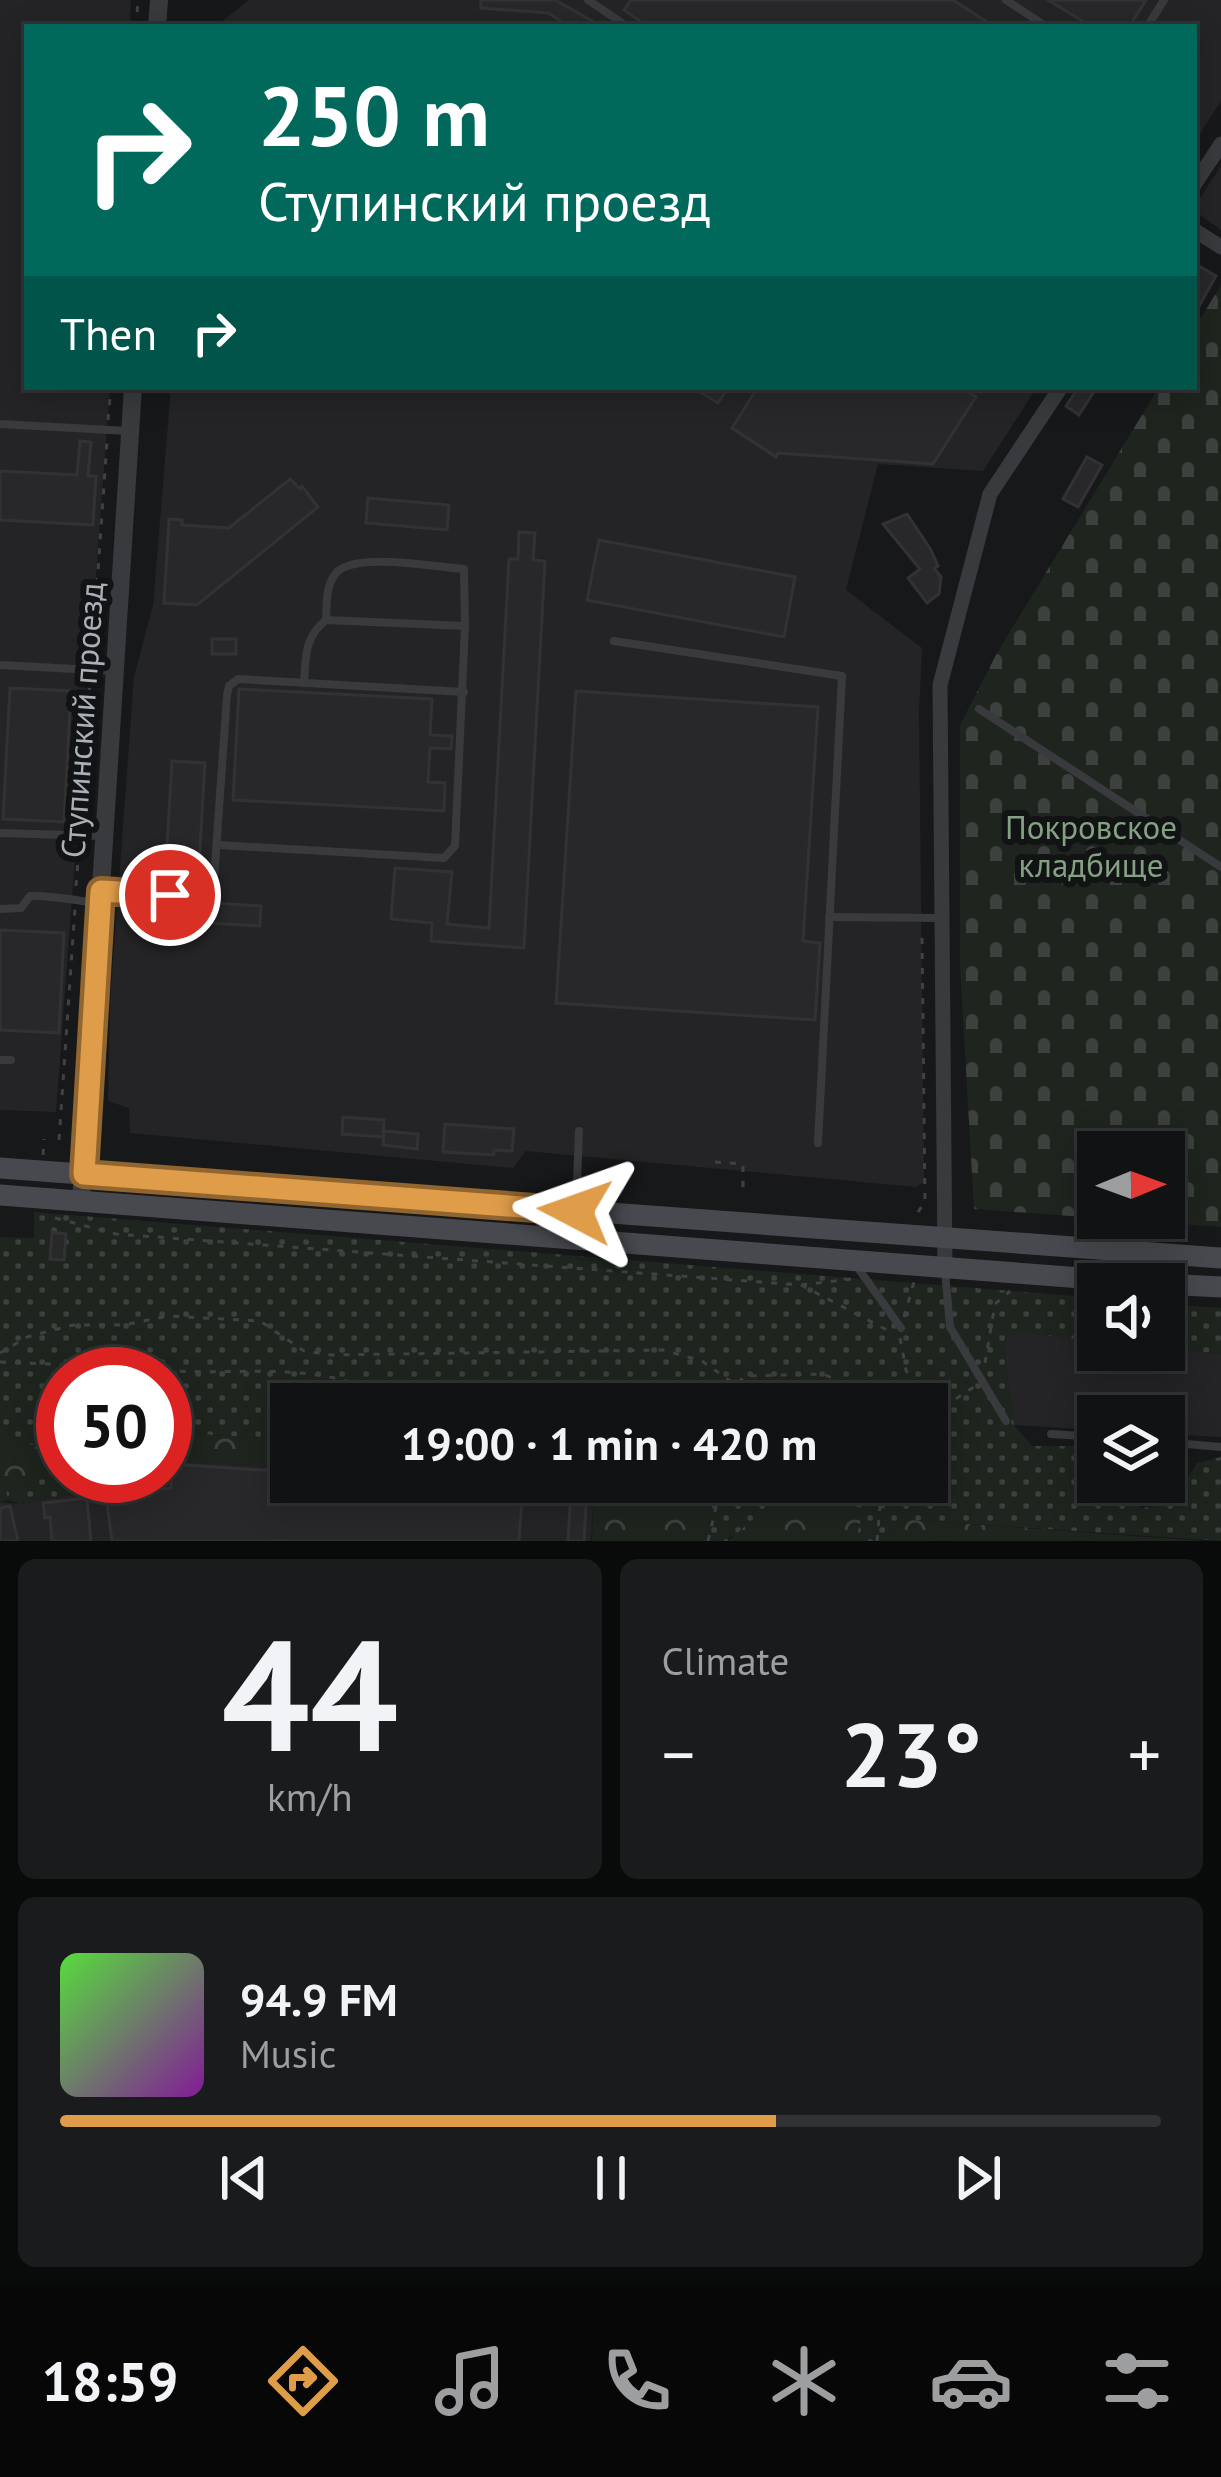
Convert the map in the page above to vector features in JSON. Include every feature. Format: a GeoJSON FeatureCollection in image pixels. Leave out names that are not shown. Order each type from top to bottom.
{"type":"FeatureCollection","features":[{"type":"Feature","properties":{"kind":"main road"},"geometry":{"type":"LineString","coordinates":[[0,1168],[1221,1258]]}},
{"type":"Feature","properties":{"kind":"main road"},"geometry":{"type":"LineString","coordinates":[[0,1195],[859,1270],[1077,1279]]}},
{"type":"Feature","properties":{"kind":"main road"},"geometry":{"type":"LineString","coordinates":[[1185,1285],[1221,1287]]}},
{"type":"Feature","properties":{"kind":"street"},"geometry":{"type":"LineString","coordinates":[[1197,180],[1221,144]]}},
{"type":"Feature","properties":{"kind":"street","name":"Ступинский проезд"},"geometry":{"type":"LineString","coordinates":[[81,1201],[133,390]]}},
{"type":"Feature","properties":{"kind":"street"},"geometry":{"type":"LineString","coordinates":[[945,1270],[940,685],[990,494],[1059,390]]}},
{"type":"Feature","properties":{"kind":"lane"},"geometry":{"type":"LineString","coordinates":[[589,0],[624,24]]}},
{"type":"Feature","properties":{"kind":"lane"},"geometry":{"type":"LineString","coordinates":[[1006,0],[1042,24]]}},
{"type":"Feature","properties":{"kind":"lane"},"geometry":{"type":"LineString","coordinates":[[0,424],[130,431]]}},
{"type":"Feature","properties":{"kind":"lane"},"geometry":{"type":"LineString","coordinates":[[218,844],[444,858],[457,838],[464,569],[361,561],[339,571],[328,588],[326,620]]}},
{"type":"Feature","properties":{"kind":"lane"},"geometry":{"type":"LineString","coordinates":[[304,683],[307,644],[326,620],[465,626]]}},
{"type":"Feature","properties":{"kind":"lane"},"geometry":{"type":"LineString","coordinates":[[614,641],[842,676],[818,1143]]}},
{"type":"Feature","properties":{"kind":"lane"},"geometry":{"type":"LineString","coordinates":[[0,665],[115,671]]}},
{"type":"Feature","properties":{"kind":"lane"},"geometry":{"type":"LineString","coordinates":[[0,909],[21,908],[30,896],[61,895],[75,901],[213,894],[229,686],[238,679],[464,692]]}},
{"type":"Feature","properties":{"kind":"lane"},"geometry":{"type":"LineString","coordinates":[[980,709],[1221,867]]}},
{"type":"Feature","properties":{"kind":"lane"},"geometry":{"type":"LineString","coordinates":[[0,833],[104,836]]}},
{"type":"Feature","properties":{"kind":"lane"},"geometry":{"type":"LineString","coordinates":[[829,917],[941,919]]}},
{"type":"Feature","properties":{"kind":"lane"},"geometry":{"type":"LineString","coordinates":[[575,1211],[579,1131]]}},
{"type":"Feature","properties":{"kind":"lane"},"geometry":{"type":"LineString","coordinates":[[859,1270],[901,1328]]}},
{"type":"Feature","properties":{"kind":"lane"},"geometry":{"type":"LineString","coordinates":[[945,1270],[950,1327],[1006,1421]]}},
{"type":"Feature","properties":{"kind":"lane"},"geometry":{"type":"LineString","coordinates":[[1051,1434],[1077,1436]]}},
{"type":"Feature","properties":{"kind":"lane"},"geometry":{"type":"LineString","coordinates":[[1185,1444],[1221,1447]]}},
{"type":"Feature","properties":{"kind":"path"},"geometry":{"type":"LineString","coordinates":[[59,1140],[111,390]]}},
{"type":"Feature","properties":{"kind":"path"},"geometry":{"type":"LineString","coordinates":[[918,1213],[925,1201],[922,934]]}},
{"type":"Feature","properties":{"kind":"path"},"geometry":{"type":"LineString","coordinates":[[44,1139],[44,1155]]}},
{"type":"Feature","properties":{"kind":"path"},"geometry":{"type":"LineString","coordinates":[[715,1162],[743,1164],[743,1189]]}},
{"type":"Feature","properties":{"kind":"path"},"geometry":{"type":"LineString","coordinates":[[43,1215],[116,1234],[801,1285],[859,1270]]}},
{"type":"Feature","properties":{"kind":"path"},"geometry":{"type":"LineString","coordinates":[[913,1383],[900,1351],[914,1282]]}},
{"type":"Feature","properties":{"kind":"path"},"geometry":{"type":"LineString","coordinates":[[801,1285],[882,1331],[901,1328]]}},
{"type":"Feature","properties":{"kind":"path"},"geometry":{"type":"LineString","coordinates":[[0,1353],[27,1337],[73,1325],[124,1325],[168,1316],[233,1317],[260,1321],[304,1351],[332,1355],[663,1350],[702,1361],[733,1383]]}},
{"type":"Feature","properties":{"kind":"path"},"geometry":{"type":"LineString","coordinates":[[0,1362],[183,1371],[257,1368],[347,1383]]}},
{"type":"Feature","properties":{"kind":"path"},"geometry":{"type":"LineString","coordinates":[[738,1383],[746,1376],[824,1374],[841,1383]]}},
{"type":"Feature","properties":{"kind":"path"},"geometry":{"type":"LineString","coordinates":[[708,1541],[717,1503]]}},
{"type":"Feature","properties":{"kind":"path"},"geometry":{"type":"LineString","coordinates":[[877,1541],[880,1503]]}},
{"type":"Feature","properties":{"kind":"shaded area"},"geometry":{"type":"Polygon","coordinates":[[[0,0],[131,0],[130,24],[24,24],[24,390],[110,390],[56,1112],[0,1110],[0,0]]]}},
{"type":"Feature","properties":{"kind":"shaded area"},"geometry":{"type":"Polygon","coordinates":[[[249,0],[1221,0],[1221,101],[1197,138],[1197,24],[219,24],[249,0]]]}},
{"type":"Feature","properties":{"kind":"shaded area"},"geometry":{"type":"Polygon","coordinates":[[[1221,166],[1221,230],[1197,213],[1197,202],[1221,166]]]}},
{"type":"Feature","properties":{"kind":"shaded area"},"geometry":{"type":"Polygon","coordinates":[[[171,390],[1035,390],[983,471],[878,464],[846,590],[922,648],[924,1182],[916,1187],[526,1151],[513,1168],[130,1133],[129,1108],[108,1101],[110,1002],[134,677],[153,605],[171,390]]]}},
{"type":"Feature","properties":{"kind":"shaded area"},"geometry":{"type":"Polygon","coordinates":[[[1010,1331],[1077,1339],[1077,1371],[1185,1371],[1185,1350],[1221,1354],[1221,1437],[1185,1435],[1185,1395],[1077,1395],[1077,1429],[1014,1425],[1003,1344],[1010,1331]]]}},
{"type":"Feature","properties":{"kind":"shaded area"},"geometry":{"type":"Polygon","coordinates":[[[192,1462],[270,1467],[270,1503],[593,1503],[591,1541],[0,1541],[0,1502],[192,1503],[192,1462]]]}},
{"type":"Feature","properties":{"kind":"green space","name":"Покровское кладбище"},"geometry":{"type":"Polygon","coordinates":[[[1221,285],[1221,1227],[1185,1224],[1185,1131],[1077,1131],[1077,1217],[974,1209],[960,967],[960,725],[997,653],[1157,390],[1197,390],[1197,324],[1221,285]]]}},
{"type":"Feature","properties":{"kind":"green space"},"geometry":{"type":"Polygon","coordinates":[[[34,1212],[1077,1296],[1077,1339],[1010,1332],[1003,1344],[1014,1425],[1032,1446],[1077,1446],[1077,1503],[1138,1503],[1141,1508],[1185,1503],[1185,1482],[1197,1463],[1221,1457],[1221,1541],[913,1520],[891,1527],[881,1541],[855,1541],[863,1509],[729,1537],[728,1541],[704,1541],[712,1503],[948,1503],[948,1383],[270,1383],[270,1439],[192,1434],[192,1347],[36,1347],[36,1447],[16,1438],[0,1422],[0,1237],[34,1238],[34,1212]]]}},
{"type":"Feature","properties":{"kind":"green space"},"geometry":{"type":"Polygon","coordinates":[[[1185,1305],[1221,1308],[1221,1354],[1185,1350],[1185,1305]]]}},
{"type":"Feature","properties":{"kind":"green space"},"geometry":{"type":"Polygon","coordinates":[[[0,1422],[16,1438],[36,1447],[36,1481],[6,1491],[8,1500],[0,1502],[0,1422]]]}},
{"type":"Feature","properties":{"kind":"green space"},"geometry":{"type":"Polygon","coordinates":[[[192,1434],[270,1439],[270,1467],[192,1462],[192,1434]]]}},
{"type":"Feature","properties":{"kind":"green space"},"geometry":{"type":"Polygon","coordinates":[[[36,1481],[36,1501],[8,1500],[6,1491],[36,1481]]]}},
{"type":"Feature","properties":{"kind":"green space"},"geometry":{"type":"Polygon","coordinates":[[[593,1503],[712,1503],[704,1541],[592,1541],[593,1503]]]}},
{"type":"Feature","properties":{"kind":"green space"},"geometry":{"type":"Polygon","coordinates":[[[772,1503],[846,1503],[864,1509],[855,1541],[728,1541],[772,1503]]]}},
{"type":"Feature","properties":{"kind":"green space"},"geometry":{"type":"Polygon","coordinates":[[[912,1520],[1204,1541],[881,1541],[891,1527],[912,1520]]]}},
{"type":"Feature","properties":{"kind":"building"},"geometry":{"type":"Polygon","coordinates":[[[481,0],[555,0],[598,24],[566,24],[548,13],[481,8],[481,0]]]}},
{"type":"Feature","properties":{"kind":"building"},"geometry":{"type":"Polygon","coordinates":[[[631,0],[953,0],[990,24],[644,24],[624,10],[631,0]]]}},
{"type":"Feature","properties":{"kind":"building"},"geometry":{"type":"Polygon","coordinates":[[[1048,0],[1146,0],[1131,24],[1087,24],[1048,0]]]}},
{"type":"Feature","properties":{"kind":"building"},"geometry":{"type":"Polygon","coordinates":[[[1197,265],[1216,276],[1197,310],[1197,265]]]}},
{"type":"Feature","properties":{"kind":"building"},"geometry":{"type":"Polygon","coordinates":[[[697,390],[726,390],[718,403],[697,390]]]}},
{"type":"Feature","properties":{"kind":"building"},"geometry":{"type":"Polygon","coordinates":[[[756,390],[965,390],[976,397],[933,464],[778,453],[776,457],[732,428],[756,390]]]}},
{"type":"Feature","properties":{"kind":"building"},"geometry":{"type":"Polygon","coordinates":[[[1077,390],[1095,390],[1079,415],[1066,406],[1077,390]]]}},
{"type":"Feature","properties":{"kind":"building"},"geometry":{"type":"Polygon","coordinates":[[[80,441],[91,442],[88,476],[96,476],[93,525],[0,520],[0,471],[77,475],[80,441]]]}},
{"type":"Feature","properties":{"kind":"building"},"geometry":{"type":"Polygon","coordinates":[[[1087,457],[1102,465],[1078,507],[1063,499],[1087,457]]]}},
{"type":"Feature","properties":{"kind":"building"},"geometry":{"type":"Polygon","coordinates":[[[290,479],[318,507],[197,605],[164,603],[169,519],[182,520],[182,525],[229,528],[290,479]]]}},
{"type":"Feature","properties":{"kind":"building"},"geometry":{"type":"Polygon","coordinates":[[[368,498],[449,505],[447,530],[366,523],[368,498]]]}},
{"type":"Feature","properties":{"kind":"building"},"geometry":{"type":"Polygon","coordinates":[[[907,514],[931,550],[941,577],[939,594],[927,603],[908,578],[920,569],[883,524],[907,514]]]}},
{"type":"Feature","properties":{"kind":"building"},"geometry":{"type":"Polygon","coordinates":[[[519,532],[535,533],[533,560],[545,561],[524,948],[431,941],[432,923],[391,919],[395,868],[452,872],[447,924],[489,928],[509,559],[518,559],[519,532]]]}},
{"type":"Feature","properties":{"kind":"building"},"geometry":{"type":"Polygon","coordinates":[[[599,540],[795,577],[784,637],[587,600],[599,540]]]}},
{"type":"Feature","properties":{"kind":"building"},"geometry":{"type":"Polygon","coordinates":[[[212,639],[236,639],[236,654],[212,654],[212,639]]]}},
{"type":"Feature","properties":{"kind":"building"},"geometry":{"type":"Polygon","coordinates":[[[10,688],[71,691],[64,822],[3,819],[10,688]]]}},
{"type":"Feature","properties":{"kind":"building"},"geometry":{"type":"Polygon","coordinates":[[[239,689],[432,699],[430,735],[452,736],[451,749],[430,748],[428,782],[445,783],[444,811],[233,800],[239,689]]]}},
{"type":"Feature","properties":{"kind":"building"},"geometry":{"type":"Polygon","coordinates":[[[576,691],[818,707],[803,941],[820,943],[815,1020],[556,1003],[576,691]]]}},
{"type":"Feature","properties":{"kind":"building"},"geometry":{"type":"Polygon","coordinates":[[[172,761],[205,763],[198,882],[165,880],[172,761]]]}},
{"type":"Feature","properties":{"kind":"building"},"geometry":{"type":"Polygon","coordinates":[[[214,903],[261,906],[260,926],[168,921],[169,906],[214,908],[214,903]]]}},
{"type":"Feature","properties":{"kind":"building"},"geometry":{"type":"Polygon","coordinates":[[[0,930],[64,933],[59,1033],[0,1030],[0,930]]]}},
{"type":"Feature","properties":{"kind":"building"},"geometry":{"type":"Polygon","coordinates":[[[343,1117],[384,1120],[383,1137],[342,1134],[343,1117]]]}},
{"type":"Feature","properties":{"kind":"building"},"geometry":{"type":"Polygon","coordinates":[[[445,1124],[514,1129],[512,1151],[494,1150],[494,1155],[443,1152],[445,1124]]]}},
{"type":"Feature","properties":{"kind":"building"},"geometry":{"type":"Polygon","coordinates":[[[384,1131],[418,1134],[417,1149],[383,1145],[384,1131]]]}},
{"type":"Feature","properties":{"kind":"building"},"geometry":{"type":"Polygon","coordinates":[[[52,1232],[66,1234],[64,1260],[50,1259],[52,1232]]]}},
{"type":"Feature","properties":{"kind":"building"},"geometry":{"type":"Polygon","coordinates":[[[192,1465],[270,1471],[270,1503],[522,1503],[519,1541],[112,1541],[107,1503],[192,1503],[192,1465]]]}},
{"type":"Feature","properties":{"kind":"building"},"geometry":{"type":"Polygon","coordinates":[[[43,1503],[87,1503],[91,1541],[52,1541],[50,1517],[45,1518],[43,1503]]]}},
{"type":"Feature","properties":{"kind":"building"},"geometry":{"type":"Polygon","coordinates":[[[570,1503],[586,1503],[584,1541],[568,1541],[570,1503]]]}},
{"type":"Feature","properties":{"kind":"building"},"geometry":{"type":"Polygon","coordinates":[[[10,1506],[18,1541],[0,1541],[0,1508],[10,1506]]]}},
{"type":"Feature","properties":{"kind":"route"},"geometry":{"type":"LineString","coordinates":[[170,895],[101,891],[84,1174],[575,1211]]}}]}
